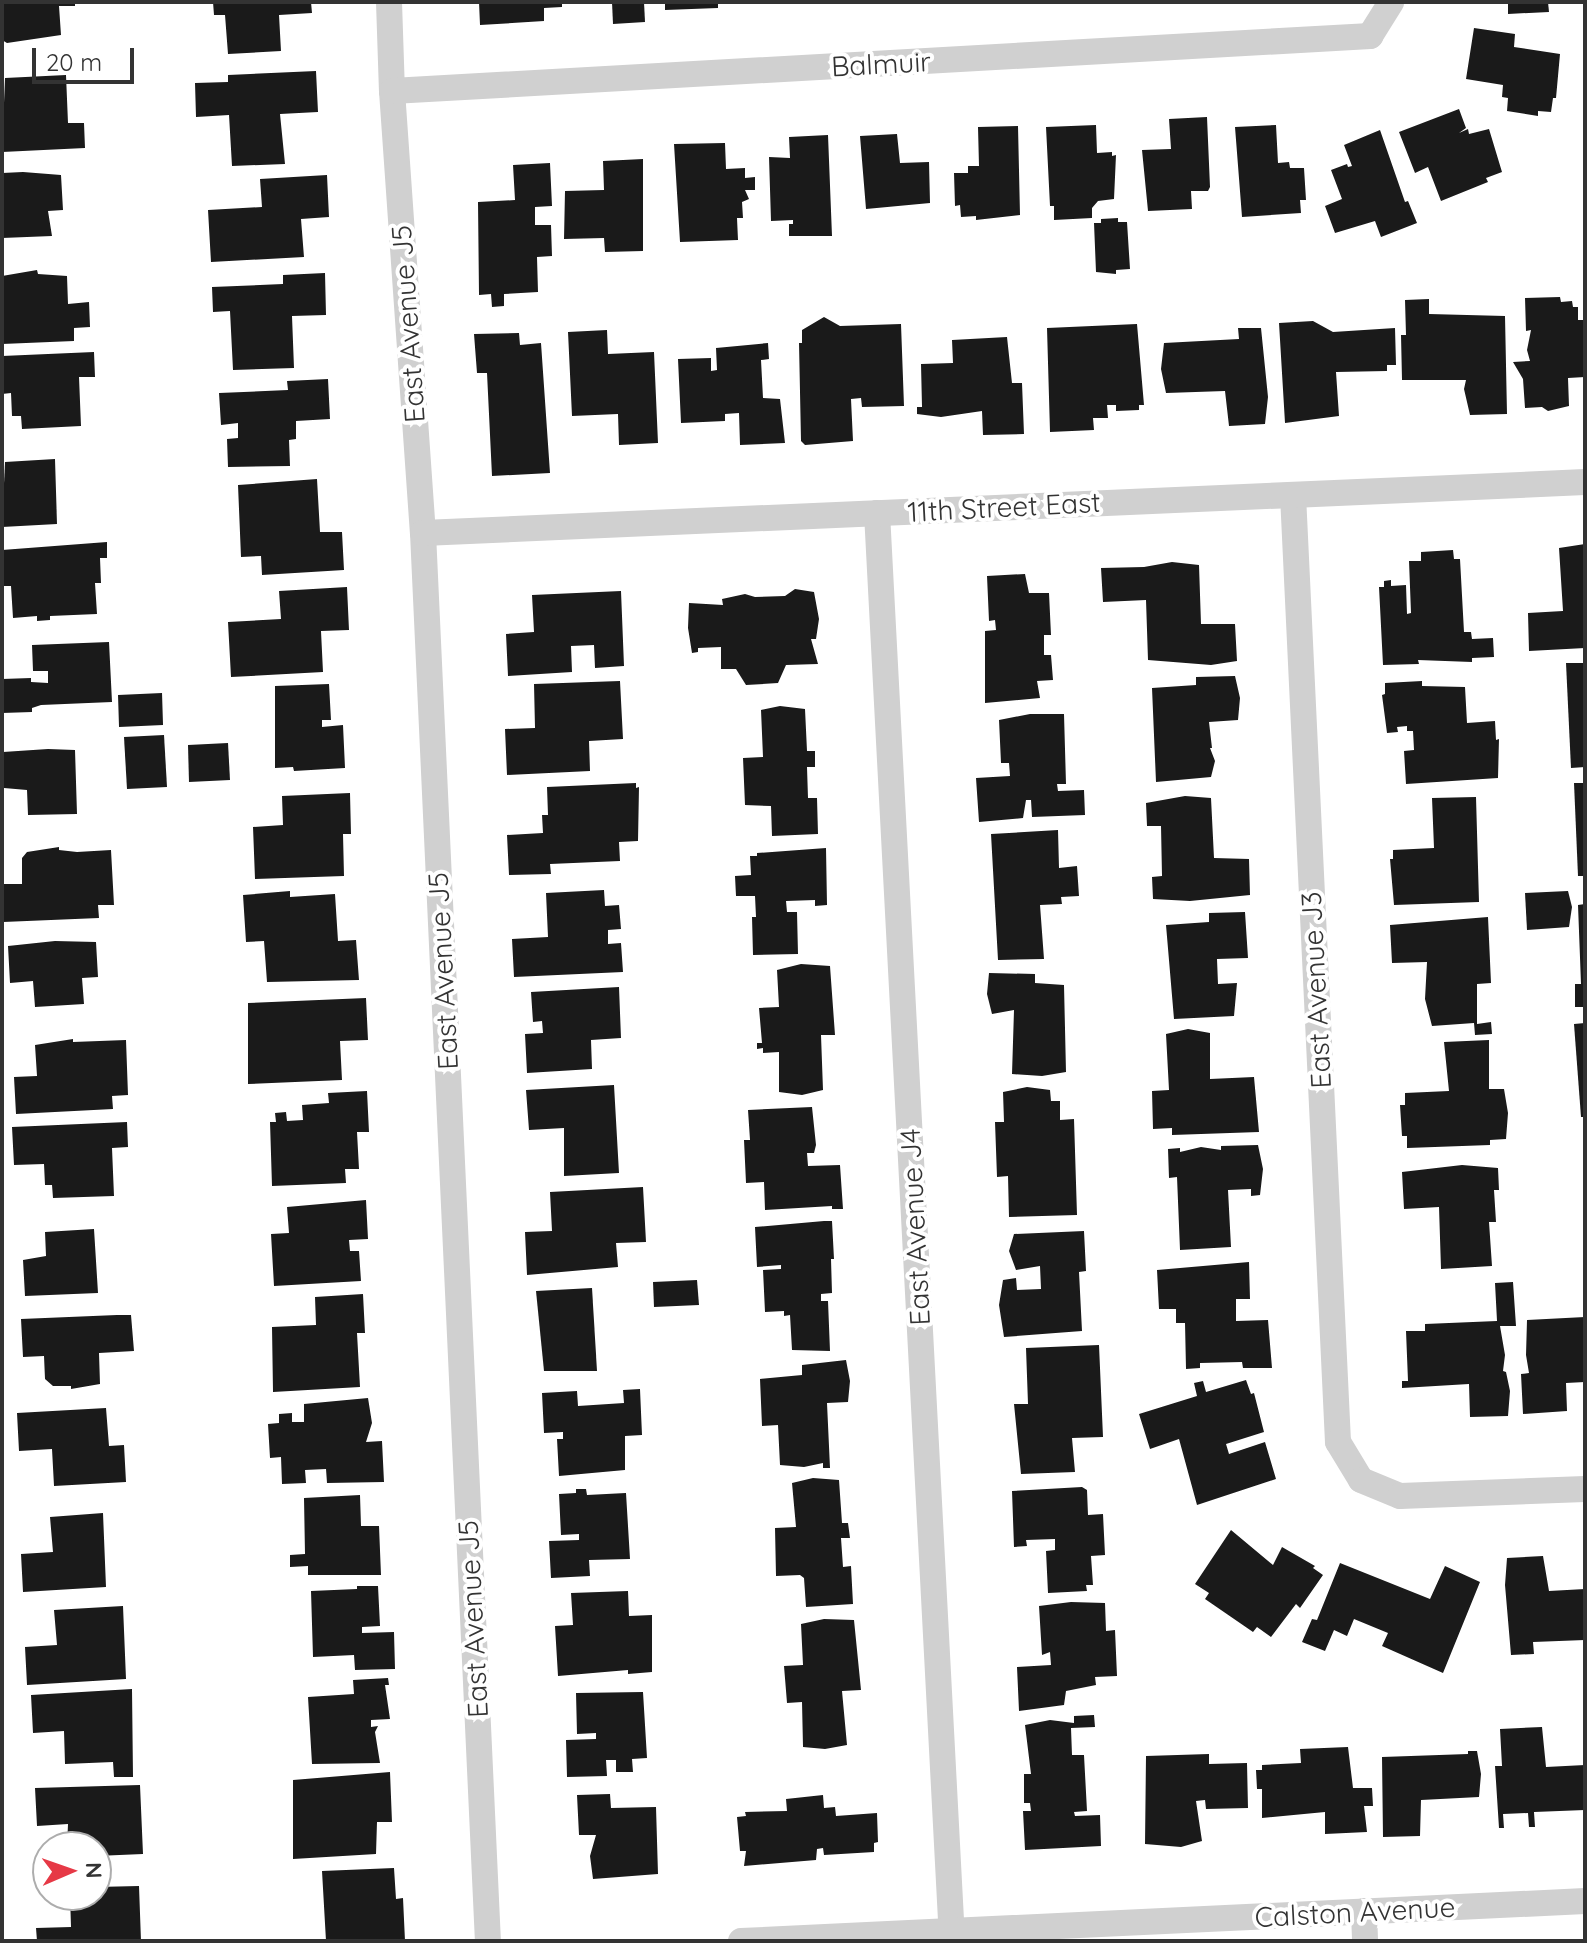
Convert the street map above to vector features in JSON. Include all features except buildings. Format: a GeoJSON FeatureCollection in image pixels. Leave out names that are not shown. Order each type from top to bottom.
{"type":"FeatureCollection","features":[{"type":"Feature","properties":{"kind":"street","name":"East Avenue J5"},"geometry":{"type":"LineString","coordinates":[[389,2],[392,91],[423,533],[488,1941]]}},
{"type":"Feature","properties":{"kind":"street","name":"Balmuir"},"geometry":{"type":"LineString","coordinates":[[392,91],[1370,36],[1391,2]]}},
{"type":"Feature","properties":{"kind":"street","name":"11th Street East"},"geometry":{"type":"LineString","coordinates":[[423,533],[1585,482]]}},
{"type":"Feature","properties":{"kind":"street","name":"East Avenue J3"},"geometry":{"type":"LineString","coordinates":[[1293,495],[1338,1442],[1361,1480],[1400,1496],[1585,1489]]}},
{"type":"Feature","properties":{"kind":"street","name":"East Avenue J4"},"geometry":{"type":"LineString","coordinates":[[877,513],[952,1936]]}},
{"type":"Feature","properties":{"kind":"street","name":"Calston Avenue"},"geometry":{"type":"LineString","coordinates":[[741,1941],[952,1936],[1585,1901]]}},
{"type":"Feature","properties":{"kind":"street"},"geometry":{"type":"LineString","coordinates":[[1364,1911],[1365,1941]]}}]}
